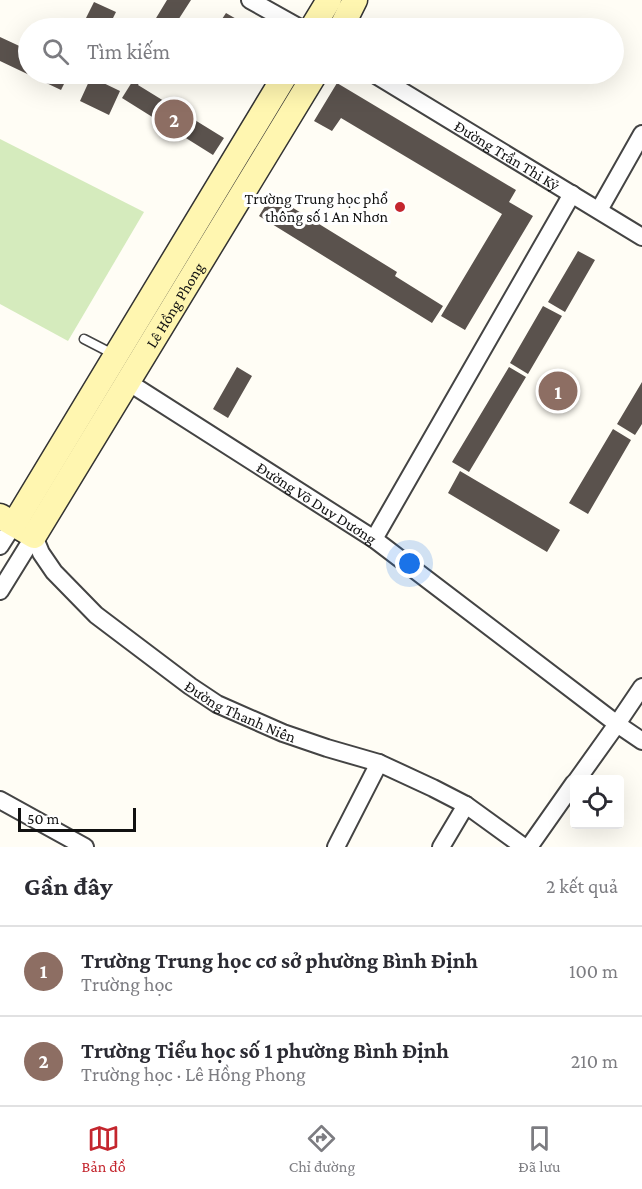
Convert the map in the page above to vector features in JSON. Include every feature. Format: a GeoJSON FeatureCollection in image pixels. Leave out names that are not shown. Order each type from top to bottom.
{"type":"FeatureCollection","features":[{"type":"Feature","properties":{"kind":"main road"},"geometry":{"type":"LineString","coordinates":[[318,18],[329,0]]}},
{"type":"Feature","properties":{"kind":"main road"},"geometry":{"type":"LineString","coordinates":[[346,18],[355,0]]}},
{"type":"Feature","properties":{"kind":"main road","name":"Lê Hồng Phong"},"geometry":{"type":"LineString","coordinates":[[16,525],[115,356],[280,84]]}},
{"type":"Feature","properties":{"kind":"main road","name":"Lê Hồng Phong"},"geometry":{"type":"LineString","coordinates":[[16,525],[128,382],[309,84]]}},
{"type":"Feature","properties":{"kind":"main road"},"geometry":{"type":"LineString","coordinates":[[266,107],[286,120]]}},
{"type":"Feature","properties":{"kind":"main road"},"geometry":{"type":"LineString","coordinates":[[132,329],[153,341]]}},
{"type":"Feature","properties":{"kind":"street"},"geometry":{"type":"LineString","coordinates":[[250,0],[282,18]]}},
{"type":"Feature","properties":{"kind":"street","name":"Đường Trần Thị Kỷ"},"geometry":{"type":"LineString","coordinates":[[390,84],[642,237]]}},
{"type":"Feature","properties":{"kind":"street"},"geometry":{"type":"LineString","coordinates":[[599,210],[642,134]]}},
{"type":"Feature","properties":{"kind":"street"},"geometry":{"type":"LineString","coordinates":[[374,539],[572,194]]}},
{"type":"Feature","properties":{"kind":"street","name":"Đường Võ Duy Dương"},"geometry":{"type":"LineString","coordinates":[[128,382],[374,539],[642,741]]}},
{"type":"Feature","properties":{"kind":"street"},"geometry":{"type":"LineString","coordinates":[[0,546],[16,525]]}},
{"type":"Feature","properties":{"kind":"street"},"geometry":{"type":"LineString","coordinates":[[0,591],[16,525]]}},
{"type":"Feature","properties":{"kind":"street","name":"Đường Thanh Niên"},"geometry":{"type":"LineString","coordinates":[[16,525],[54,572],[96,615],[217,704],[283,733],[379,763],[433,788],[466,806],[524,847]]}},
{"type":"Feature","properties":{"kind":"street"},"geometry":{"type":"LineString","coordinates":[[581,775],[642,687]]}},
{"type":"Feature","properties":{"kind":"street"},"geometry":{"type":"LineString","coordinates":[[336,847],[379,763]]}},
{"type":"Feature","properties":{"kind":"street"},"geometry":{"type":"LineString","coordinates":[[529,847],[570,789]]}},
{"type":"Feature","properties":{"kind":"street"},"geometry":{"type":"LineString","coordinates":[[0,800],[85,847]]}},
{"type":"Feature","properties":{"kind":"street"},"geometry":{"type":"LineString","coordinates":[[441,847],[466,806]]}},
{"type":"Feature","properties":{"kind":"lane"},"geometry":{"type":"LineString","coordinates":[[84,339],[115,356]]}},
{"type":"Feature","properties":{"kind":"green space"},"geometry":{"type":"Polygon","coordinates":[[[0,139],[144,212],[68,341],[0,304],[0,139]]]}},
{"type":"Feature","properties":{"kind":"building"},"geometry":{"type":"Polygon","coordinates":[[[167,0],[191,0],[179,18],[156,18],[167,0]]]}},
{"type":"Feature","properties":{"kind":"building"},"geometry":{"type":"Polygon","coordinates":[[[94,2],[116,12],[113,18],[86,18],[94,2]]]}},
{"type":"Feature","properties":{"kind":"building"},"geometry":{"type":"Polygon","coordinates":[[[226,13],[235,18],[223,18],[226,13]]]}},
{"type":"Feature","properties":{"kind":"building"},"geometry":{"type":"Polygon","coordinates":[[[0,37],[18,45],[18,70],[0,61],[0,37]]]}},
{"type":"Feature","properties":{"kind":"building"},"geometry":{"type":"Polygon","coordinates":[[[48,84],[64,84],[61,90],[48,84]]]}},
{"type":"Feature","properties":{"kind":"building"},"geometry":{"type":"Polygon","coordinates":[[[88,84],[106,84],[120,91],[109,115],[80,101],[88,84]]]}},
{"type":"Feature","properties":{"kind":"building"},"geometry":{"type":"Polygon","coordinates":[[[131,84],[139,84],[224,138],[213,155],[122,98],[131,84]]]}},
{"type":"Feature","properties":{"kind":"building"},"geometry":{"type":"Polygon","coordinates":[[[336,84],[339,84],[516,190],[509,202],[533,216],[465,330],[441,316],[502,214],[341,118],[332,131],[314,121],[336,84]]]}},
{"type":"Feature","properties":{"kind":"building"},"geometry":{"type":"Polygon","coordinates":[[[272,195],[397,272],[395,276],[443,306],[432,323],[259,216],[272,195]]]}},
{"type":"Feature","properties":{"kind":"building"},"geometry":{"type":"Polygon","coordinates":[[[578,251],[595,260],[565,312],[548,302],[578,251]]]}},
{"type":"Feature","properties":{"kind":"building"},"geometry":{"type":"Polygon","coordinates":[[[543,306],[562,316],[528,374],[510,363],[543,306]]]}},
{"type":"Feature","properties":{"kind":"building"},"geometry":{"type":"Polygon","coordinates":[[[237,367],[252,376],[228,418],[213,409],[237,367]]]}},
{"type":"Feature","properties":{"kind":"building"},"geometry":{"type":"Polygon","coordinates":[[[509,367],[526,377],[469,472],[452,462],[509,367]]]}},
{"type":"Feature","properties":{"kind":"building"},"geometry":{"type":"Polygon","coordinates":[[[642,382],[642,424],[635,435],[617,424],[642,382]]]}},
{"type":"Feature","properties":{"kind":"building"},"geometry":{"type":"Polygon","coordinates":[[[613,429],[631,440],[588,514],[569,503],[613,429]]]}},
{"type":"Feature","properties":{"kind":"building"},"geometry":{"type":"Polygon","coordinates":[[[460,471],[560,530],[547,552],[448,493],[460,471]]]}},
{"type":"Feature","properties":{"kind":"place","name":"Trường Tiểu học số 1 phường Bình Định"},"geometry":{"type":"Point","coordinates":[174,119]}},
{"type":"Feature","properties":{"kind":"place","name":"Trường Trung học phổ thông số 1 An Nhơn"},"geometry":{"type":"Point","coordinates":[400,207]}},
{"type":"Feature","properties":{"kind":"place","name":"Trường Trung học cơ sở phường Bình Định"},"geometry":{"type":"Point","coordinates":[558,391]}}]}
